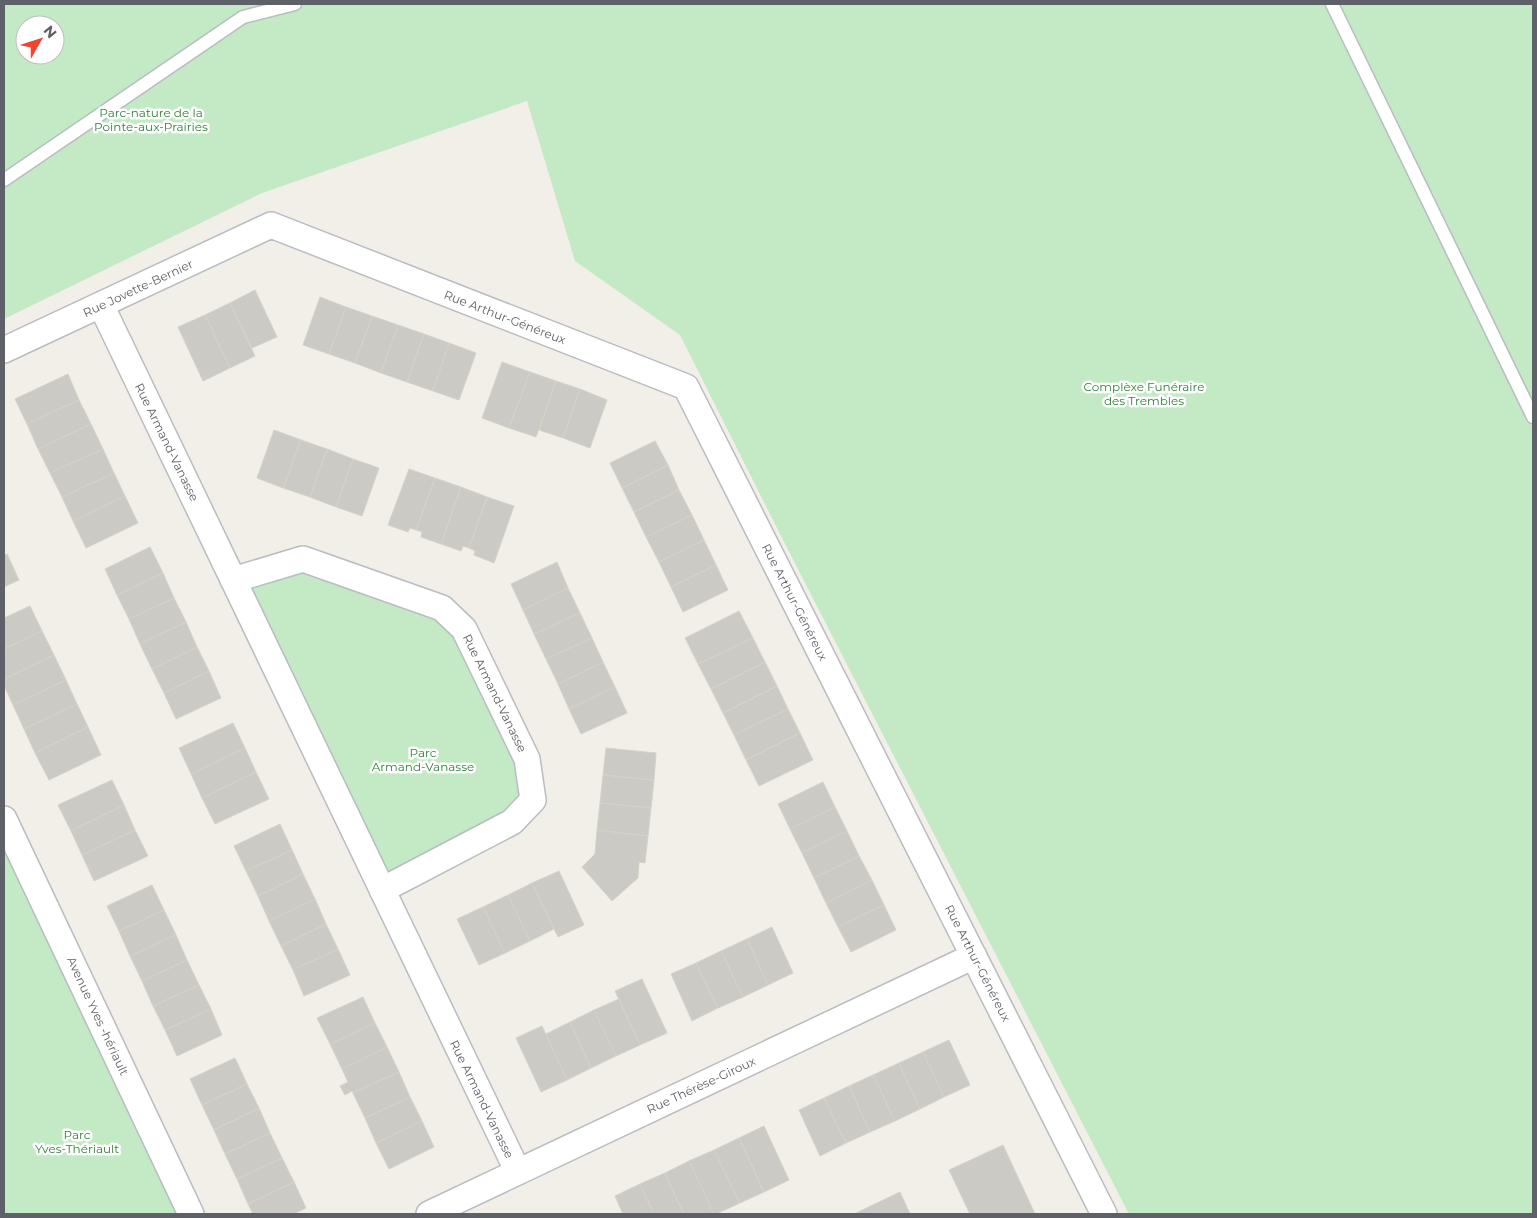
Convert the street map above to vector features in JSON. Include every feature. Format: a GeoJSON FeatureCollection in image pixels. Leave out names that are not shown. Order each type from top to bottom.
{"type":"FeatureCollection","features":[{"type":"Feature","properties":{"kind":"street","name":"Rue Jovette-Bernier"},"geometry":{"type":"LineString","coordinates":[[4,350],[271,225]]}},
{"type":"Feature","properties":{"kind":"street","name":"Rue Arthur-Généreux"},"geometry":{"type":"LineString","coordinates":[[271,225],[686,387],[1104,1214]]}},
{"type":"Feature","properties":{"kind":"street","name":"Rue Armand-Vanasse"},"geometry":{"type":"LineString","coordinates":[[101,305],[518,1172]]}},
{"type":"Feature","properties":{"kind":"street","name":"Rue Armand-Vanasse"},"geometry":{"type":"LineString","coordinates":[[232,580],[303,559],[442,608],[464,629],[527,759],[533,800],[512,822],[382,890]]}},
{"type":"Feature","properties":{"kind":"street","name":"Avenue Yves -hériault"},"geometry":{"type":"LineString","coordinates":[[4,819],[192,1214]]}},
{"type":"Feature","properties":{"kind":"street","name":"Rue Thérèse-Giroux"},"geometry":{"type":"LineString","coordinates":[[429,1214],[974,956]]}},
{"type":"Feature","properties":{"kind":"lane"},"geometry":{"type":"LineString","coordinates":[[4,180],[243,17],[295,4]]}},
{"type":"Feature","properties":{"kind":"lane"},"geometry":{"type":"LineString","coordinates":[[1332,4],[1533,416]]}},
{"type":"Feature","properties":{"kind":"green space","name":"Complèxe Funéraire des Trembles"},"geometry":{"type":"Polygon","coordinates":[[[4,4],[1533,4],[1533,1214],[1129,1214],[680,335],[575,261],[527,101],[262,193],[4,319],[4,4]]]}},
{"type":"Feature","properties":{"kind":"green space","name":"Parc Armand-Vanasse"},"geometry":{"type":"Polygon","coordinates":[[[303,559],[442,608],[533,800],[382,890],[233,580],[303,559]]]}},
{"type":"Feature","properties":{"kind":"green space","name":"Parc Yves-Thériault"},"geometry":{"type":"Polygon","coordinates":[[[4,819],[191,1214],[4,1214],[4,819]]]}},
{"type":"Feature","properties":{"kind":"building"},"geometry":{"type":"Polygon","coordinates":[[[255,290],[277,337],[252,348],[230,303],[255,290]]]}},
{"type":"Feature","properties":{"kind":"building"},"geometry":{"type":"Polygon","coordinates":[[[320,297],[346,307],[329,354],[303,345],[320,297]]]}},
{"type":"Feature","properties":{"kind":"building"},"geometry":{"type":"Polygon","coordinates":[[[230,303],[255,356],[230,368],[205,315],[230,303]]]}},
{"type":"Feature","properties":{"kind":"building"},"geometry":{"type":"Polygon","coordinates":[[[346,307],[372,316],[355,363],[329,354],[346,307]]]}},
{"type":"Feature","properties":{"kind":"building"},"geometry":{"type":"Polygon","coordinates":[[[205,315],[230,368],[203,381],[178,327],[205,315]]]}},
{"type":"Feature","properties":{"kind":"building"},"geometry":{"type":"Polygon","coordinates":[[[372,316],[398,325],[381,373],[355,363],[372,316]]]}},
{"type":"Feature","properties":{"kind":"building"},"geometry":{"type":"Polygon","coordinates":[[[398,325],[424,334],[407,382],[381,373],[398,325]]]}},
{"type":"Feature","properties":{"kind":"building"},"geometry":{"type":"Polygon","coordinates":[[[424,334],[449,343],[433,391],[407,382],[424,334]]]}},
{"type":"Feature","properties":{"kind":"building"},"geometry":{"type":"Polygon","coordinates":[[[449,343],[476,353],[459,400],[433,391],[449,343]]]}},
{"type":"Feature","properties":{"kind":"building"},"geometry":{"type":"Polygon","coordinates":[[[502,362],[530,372],[509,428],[482,418],[502,362]]]}},
{"type":"Feature","properties":{"kind":"building"},"geometry":{"type":"Polygon","coordinates":[[[530,372],[556,381],[536,437],[509,428],[530,372]]]}},
{"type":"Feature","properties":{"kind":"building"},"geometry":{"type":"Polygon","coordinates":[[[68,374],[79,400],[27,424],[15,399],[68,374]]]}},
{"type":"Feature","properties":{"kind":"building"},"geometry":{"type":"Polygon","coordinates":[[[556,381],[580,389],[563,438],[539,430],[556,381]]]}},
{"type":"Feature","properties":{"kind":"building"},"geometry":{"type":"Polygon","coordinates":[[[580,389],[607,400],[590,448],[563,438],[580,389]]]}},
{"type":"Feature","properties":{"kind":"building"},"geometry":{"type":"Polygon","coordinates":[[[79,400],[91,424],[38,449],[27,424],[79,400]]]}},
{"type":"Feature","properties":{"kind":"building"},"geometry":{"type":"Polygon","coordinates":[[[91,424],[103,449],[50,473],[38,449],[91,424]]]}},
{"type":"Feature","properties":{"kind":"building"},"geometry":{"type":"Polygon","coordinates":[[[274,430],[301,440],[283,488],[257,478],[274,430]]]}},
{"type":"Feature","properties":{"kind":"building"},"geometry":{"type":"Polygon","coordinates":[[[301,440],[327,449],[310,497],[283,488],[301,440]]]}},
{"type":"Feature","properties":{"kind":"building"},"geometry":{"type":"Polygon","coordinates":[[[655,441],[668,465],[622,488],[610,463],[655,441]]]}},
{"type":"Feature","properties":{"kind":"building"},"geometry":{"type":"Polygon","coordinates":[[[103,449],[114,473],[62,497],[50,473],[103,449]]]}},
{"type":"Feature","properties":{"kind":"building"},"geometry":{"type":"Polygon","coordinates":[[[327,449],[353,459],[336,507],[310,497],[327,449]]]}},
{"type":"Feature","properties":{"kind":"building"},"geometry":{"type":"Polygon","coordinates":[[[353,459],[379,468],[362,516],[336,507],[353,459]]]}},
{"type":"Feature","properties":{"kind":"building"},"geometry":{"type":"Polygon","coordinates":[[[668,465],[679,490],[634,512],[622,488],[668,465]]]}},
{"type":"Feature","properties":{"kind":"building"},"geometry":{"type":"Polygon","coordinates":[[[409,469],[435,478],[416,530],[410,528],[408,532],[388,525],[409,469]]]}},
{"type":"Feature","properties":{"kind":"building"},"geometry":{"type":"Polygon","coordinates":[[[114,473],[125,496],[73,521],[62,497],[114,473]]]}},
{"type":"Feature","properties":{"kind":"building"},"geometry":{"type":"Polygon","coordinates":[[[435,478],[461,487],[441,544],[421,537],[422,532],[416,530],[435,478]]]}},
{"type":"Feature","properties":{"kind":"building"},"geometry":{"type":"Polygon","coordinates":[[[461,487],[487,497],[469,548],[463,546],[461,551],[441,544],[461,487]]]}},
{"type":"Feature","properties":{"kind":"building"},"geometry":{"type":"Polygon","coordinates":[[[679,490],[692,515],[646,537],[634,512],[679,490]]]}},
{"type":"Feature","properties":{"kind":"building"},"geometry":{"type":"Polygon","coordinates":[[[125,496],[138,523],[86,548],[73,521],[125,496]]]}},
{"type":"Feature","properties":{"kind":"building"},"geometry":{"type":"Polygon","coordinates":[[[487,497],[514,506],[494,563],[474,555],[475,551],[469,548],[487,497]]]}},
{"type":"Feature","properties":{"kind":"building"},"geometry":{"type":"Polygon","coordinates":[[[692,515],[704,540],[659,562],[646,537],[692,515]]]}},
{"type":"Feature","properties":{"kind":"building"},"geometry":{"type":"Polygon","coordinates":[[[704,540],[716,565],[671,587],[659,562],[704,540]]]}},
{"type":"Feature","properties":{"kind":"building"},"geometry":{"type":"Polygon","coordinates":[[[150,547],[163,573],[117,595],[105,569],[150,547]]]}},
{"type":"Feature","properties":{"kind":"building"},"geometry":{"type":"Polygon","coordinates":[[[7,554],[19,580],[4,587],[4,555],[7,554]]]}},
{"type":"Feature","properties":{"kind":"building"},"geometry":{"type":"Polygon","coordinates":[[[557,562],[568,588],[523,610],[511,584],[557,562]]]}},
{"type":"Feature","properties":{"kind":"building"},"geometry":{"type":"Polygon","coordinates":[[[716,565],[728,590],[683,612],[671,587],[716,565]]]}},
{"type":"Feature","properties":{"kind":"building"},"geometry":{"type":"Polygon","coordinates":[[[163,573],[174,598],[129,619],[117,595],[163,573]]]}},
{"type":"Feature","properties":{"kind":"building"},"geometry":{"type":"Polygon","coordinates":[[[568,588],[580,613],[534,634],[523,610],[568,588]]]}},
{"type":"Feature","properties":{"kind":"building"},"geometry":{"type":"Polygon","coordinates":[[[174,598],[186,622],[140,644],[129,619],[174,598]]]}},
{"type":"Feature","properties":{"kind":"building"},"geometry":{"type":"Polygon","coordinates":[[[30,606],[42,631],[4,649],[4,618],[30,606]]]}},
{"type":"Feature","properties":{"kind":"building"},"geometry":{"type":"Polygon","coordinates":[[[739,611],[753,638],[698,664],[685,638],[739,611]]]}},
{"type":"Feature","properties":{"kind":"building"},"geometry":{"type":"Polygon","coordinates":[[[580,613],[592,638],[546,659],[534,634],[580,613]]]}},
{"type":"Feature","properties":{"kind":"building"},"geometry":{"type":"Polygon","coordinates":[[[186,622],[197,647],[152,669],[140,644],[186,622]]]}},
{"type":"Feature","properties":{"kind":"building"},"geometry":{"type":"Polygon","coordinates":[[[42,631],[54,655],[4,679],[4,649],[42,631]]]}},
{"type":"Feature","properties":{"kind":"building"},"geometry":{"type":"Polygon","coordinates":[[[592,638],[603,662],[558,684],[546,659],[592,638]]]}},
{"type":"Feature","properties":{"kind":"building"},"geometry":{"type":"Polygon","coordinates":[[[753,638],[765,662],[711,689],[698,664],[753,638]]]}},
{"type":"Feature","properties":{"kind":"building"},"geometry":{"type":"Polygon","coordinates":[[[197,647],[209,671],[164,693],[152,669],[197,647]]]}},
{"type":"Feature","properties":{"kind":"building"},"geometry":{"type":"Polygon","coordinates":[[[54,655],[66,680],[13,705],[4,685],[4,679],[54,655]]]}},
{"type":"Feature","properties":{"kind":"building"},"geometry":{"type":"Polygon","coordinates":[[[603,662],[615,687],[569,709],[558,684],[603,662]]]}},
{"type":"Feature","properties":{"kind":"building"},"geometry":{"type":"Polygon","coordinates":[[[765,662],[777,686],[723,713],[711,689],[765,662]]]}},
{"type":"Feature","properties":{"kind":"building"},"geometry":{"type":"Polygon","coordinates":[[[209,671],[221,698],[176,719],[164,693],[209,671]]]}},
{"type":"Feature","properties":{"kind":"building"},"geometry":{"type":"Polygon","coordinates":[[[66,680],[77,704],[24,729],[13,705],[66,680]]]}},
{"type":"Feature","properties":{"kind":"building"},"geometry":{"type":"Polygon","coordinates":[[[777,686],[788,709],[734,735],[723,713],[777,686]]]}},
{"type":"Feature","properties":{"kind":"building"},"geometry":{"type":"Polygon","coordinates":[[[615,687],[627,713],[581,734],[569,709],[615,687]]]}},
{"type":"Feature","properties":{"kind":"building"},"geometry":{"type":"Polygon","coordinates":[[[77,704],[88,727],[35,753],[24,729],[77,704]]]}},
{"type":"Feature","properties":{"kind":"building"},"geometry":{"type":"Polygon","coordinates":[[[788,709],[800,733],[746,760],[734,735],[788,709]]]}},
{"type":"Feature","properties":{"kind":"building"},"geometry":{"type":"Polygon","coordinates":[[[233,723],[245,748],[191,774],[179,748],[233,723]]]}},
{"type":"Feature","properties":{"kind":"building"},"geometry":{"type":"Polygon","coordinates":[[[88,727],[101,755],[49,780],[35,753],[88,727]]]}},
{"type":"Feature","properties":{"kind":"building"},"geometry":{"type":"Polygon","coordinates":[[[800,733],[813,760],[759,786],[746,760],[800,733]]]}},
{"type":"Feature","properties":{"kind":"building"},"geometry":{"type":"Polygon","coordinates":[[[245,748],[256,772],[202,798],[191,774],[245,748]]]}},
{"type":"Feature","properties":{"kind":"building"},"geometry":{"type":"Polygon","coordinates":[[[606,748],[656,753],[654,780],[603,775],[606,748]]]}},
{"type":"Feature","properties":{"kind":"building"},"geometry":{"type":"Polygon","coordinates":[[[256,772],[269,799],[215,824],[202,798],[256,772]]]}},
{"type":"Feature","properties":{"kind":"building"},"geometry":{"type":"Polygon","coordinates":[[[603,775],[654,780],[651,808],[600,803],[603,775]]]}},
{"type":"Feature","properties":{"kind":"building"},"geometry":{"type":"Polygon","coordinates":[[[112,780],[124,805],[71,831],[58,805],[112,780]]]}},
{"type":"Feature","properties":{"kind":"building"},"geometry":{"type":"Polygon","coordinates":[[[823,782],[835,807],[790,829],[778,804],[823,782]]]}},
{"type":"Feature","properties":{"kind":"building"},"geometry":{"type":"Polygon","coordinates":[[[600,803],[651,808],[648,836],[597,830],[600,803]]]}},
{"type":"Feature","properties":{"kind":"building"},"geometry":{"type":"Polygon","coordinates":[[[124,805],[135,830],[82,855],[71,831],[124,805]]]}},
{"type":"Feature","properties":{"kind":"building"},"geometry":{"type":"Polygon","coordinates":[[[835,807],[847,831],[802,853],[790,829],[835,807]]]}},
{"type":"Feature","properties":{"kind":"building"},"geometry":{"type":"Polygon","coordinates":[[[280,824],[292,850],[246,871],[234,846],[280,824]]]}},
{"type":"Feature","properties":{"kind":"building"},"geometry":{"type":"Polygon","coordinates":[[[135,830],[148,856],[94,881],[82,855],[135,830]]]}},
{"type":"Feature","properties":{"kind":"building"},"geometry":{"type":"Polygon","coordinates":[[[597,830],[648,836],[645,863],[639,862],[638,878],[612,901],[582,867],[595,854],[597,830]]]}},
{"type":"Feature","properties":{"kind":"building"},"geometry":{"type":"Polygon","coordinates":[[[847,831],[859,856],[814,878],[802,853],[847,831]]]}},
{"type":"Feature","properties":{"kind":"building"},"geometry":{"type":"Polygon","coordinates":[[[292,850],[303,874],[258,896],[246,871],[292,850]]]}},
{"type":"Feature","properties":{"kind":"building"},"geometry":{"type":"Polygon","coordinates":[[[859,856],[872,880],[826,903],[814,878],[859,856]]]}},
{"type":"Feature","properties":{"kind":"building"},"geometry":{"type":"Polygon","coordinates":[[[559,871],[584,925],[558,937],[532,883],[559,871]]]}},
{"type":"Feature","properties":{"kind":"building"},"geometry":{"type":"Polygon","coordinates":[[[303,874],[315,899],[269,921],[258,896],[303,874]]]}},
{"type":"Feature","properties":{"kind":"building"},"geometry":{"type":"Polygon","coordinates":[[[872,880],[884,905],[838,927],[826,903],[872,880]]]}},
{"type":"Feature","properties":{"kind":"building"},"geometry":{"type":"Polygon","coordinates":[[[532,883],[554,929],[530,941],[508,895],[532,883]]]}},
{"type":"Feature","properties":{"kind":"building"},"geometry":{"type":"Polygon","coordinates":[[[152,885],[164,910],[119,931],[107,906],[152,885]]]}},
{"type":"Feature","properties":{"kind":"building"},"geometry":{"type":"Polygon","coordinates":[[[508,895],[530,941],[505,953],[483,907],[508,895]]]}},
{"type":"Feature","properties":{"kind":"building"},"geometry":{"type":"Polygon","coordinates":[[[315,899],[326,924],[281,946],[269,921],[315,899]]]}},
{"type":"Feature","properties":{"kind":"building"},"geometry":{"type":"Polygon","coordinates":[[[884,905],[896,930],[851,952],[838,927],[884,905]]]}},
{"type":"Feature","properties":{"kind":"building"},"geometry":{"type":"Polygon","coordinates":[[[483,907],[505,953],[479,965],[457,919],[483,907]]]}},
{"type":"Feature","properties":{"kind":"building"},"geometry":{"type":"Polygon","coordinates":[[[164,910],[176,935],[130,956],[119,931],[164,910]]]}},
{"type":"Feature","properties":{"kind":"building"},"geometry":{"type":"Polygon","coordinates":[[[326,924],[338,949],[293,970],[281,946],[326,924]]]}},
{"type":"Feature","properties":{"kind":"building"},"geometry":{"type":"Polygon","coordinates":[[[772,927],[793,973],[768,985],[747,939],[772,927]]]}},
{"type":"Feature","properties":{"kind":"building"},"geometry":{"type":"Polygon","coordinates":[[[176,935],[187,960],[142,981],[130,956],[176,935]]]}},
{"type":"Feature","properties":{"kind":"building"},"geometry":{"type":"Polygon","coordinates":[[[747,939],[768,985],[743,997],[721,951],[747,939]]]}},
{"type":"Feature","properties":{"kind":"building"},"geometry":{"type":"Polygon","coordinates":[[[338,949],[350,975],[304,996],[293,970],[338,949]]]}},
{"type":"Feature","properties":{"kind":"building"},"geometry":{"type":"Polygon","coordinates":[[[721,951],[743,997],[718,1008],[696,963],[721,951]]]}},
{"type":"Feature","properties":{"kind":"building"},"geometry":{"type":"Polygon","coordinates":[[[187,960],[199,985],[153,1006],[142,981],[187,960]]]}},
{"type":"Feature","properties":{"kind":"building"},"geometry":{"type":"Polygon","coordinates":[[[696,963],[718,1008],[692,1021],[671,974],[696,963]]]}},
{"type":"Feature","properties":{"kind":"building"},"geometry":{"type":"Polygon","coordinates":[[[642,979],[667,1033],[640,1045],[615,991],[642,979]]]}},
{"type":"Feature","properties":{"kind":"building"},"geometry":{"type":"Polygon","coordinates":[[[199,985],[211,1009],[165,1030],[153,1006],[199,985]]]}},
{"type":"Feature","properties":{"kind":"building"},"geometry":{"type":"Polygon","coordinates":[[[363,997],[375,1023],[330,1044],[317,1018],[363,997]]]}},
{"type":"Feature","properties":{"kind":"building"},"geometry":{"type":"Polygon","coordinates":[[[619,999],[640,1045],[616,1056],[594,1010],[619,999]]]}},
{"type":"Feature","properties":{"kind":"building"},"geometry":{"type":"Polygon","coordinates":[[[211,1009],[222,1035],[177,1056],[165,1030],[211,1009]]]}},
{"type":"Feature","properties":{"kind":"building"},"geometry":{"type":"Polygon","coordinates":[[[594,1010],[616,1056],[591,1068],[570,1022],[594,1010]]]}},
{"type":"Feature","properties":{"kind":"building"},"geometry":{"type":"Polygon","coordinates":[[[570,1022],[591,1068],[567,1080],[546,1034],[570,1022]]]}},
{"type":"Feature","properties":{"kind":"building"},"geometry":{"type":"Polygon","coordinates":[[[375,1023],[387,1047],[342,1069],[330,1044],[375,1023]]]}},
{"type":"Feature","properties":{"kind":"building"},"geometry":{"type":"Polygon","coordinates":[[[542,1026],[567,1080],[541,1092],[516,1038],[542,1026]]]}},
{"type":"Feature","properties":{"kind":"building"},"geometry":{"type":"Polygon","coordinates":[[[949,1040],[970,1085],[944,1097],[923,1052],[949,1040]]]}},
{"type":"Feature","properties":{"kind":"building"},"geometry":{"type":"Polygon","coordinates":[[[387,1047],[399,1072],[345,1095],[340,1086],[348,1082],[342,1069],[387,1047]]]}},
{"type":"Feature","properties":{"kind":"building"},"geometry":{"type":"Polygon","coordinates":[[[923,1052],[944,1097],[920,1109],[899,1063],[923,1052]]]}},
{"type":"Feature","properties":{"kind":"building"},"geometry":{"type":"Polygon","coordinates":[[[235,1058],[247,1084],[202,1105],[190,1079],[235,1058]]]}},
{"type":"Feature","properties":{"kind":"building"},"geometry":{"type":"Polygon","coordinates":[[[899,1063],[920,1109],[895,1121],[873,1075],[899,1063]]]}},
{"type":"Feature","properties":{"kind":"building"},"geometry":{"type":"Polygon","coordinates":[[[399,1072],[410,1097],[365,1118],[353,1093],[399,1072]]]}},
{"type":"Feature","properties":{"kind":"building"},"geometry":{"type":"Polygon","coordinates":[[[873,1075],[895,1121],[870,1132],[849,1086],[873,1075]]]}},
{"type":"Feature","properties":{"kind":"building"},"geometry":{"type":"Polygon","coordinates":[[[247,1084],[259,1108],[214,1130],[202,1105],[247,1084]]]}},
{"type":"Feature","properties":{"kind":"building"},"geometry":{"type":"Polygon","coordinates":[[[849,1086],[870,1132],[846,1143],[824,1098],[849,1086]]]}},
{"type":"Feature","properties":{"kind":"building"},"geometry":{"type":"Polygon","coordinates":[[[410,1097],[422,1121],[376,1143],[365,1118],[410,1097]]]}},
{"type":"Feature","properties":{"kind":"building"},"geometry":{"type":"Polygon","coordinates":[[[824,1098],[846,1143],[820,1156],[799,1110],[824,1098]]]}},
{"type":"Feature","properties":{"kind":"building"},"geometry":{"type":"Polygon","coordinates":[[[259,1108],[270,1133],[225,1154],[214,1130],[259,1108]]]}},
{"type":"Feature","properties":{"kind":"building"},"geometry":{"type":"Polygon","coordinates":[[[422,1121],[434,1147],[389,1169],[376,1143],[422,1121]]]}},
{"type":"Feature","properties":{"kind":"building"},"geometry":{"type":"Polygon","coordinates":[[[764,1126],[789,1180],[764,1192],[739,1138],[764,1126]]]}},
{"type":"Feature","properties":{"kind":"building"},"geometry":{"type":"Polygon","coordinates":[[[270,1133],[282,1158],[237,1179],[225,1154],[270,1133]]]}},
{"type":"Feature","properties":{"kind":"building"},"geometry":{"type":"Polygon","coordinates":[[[739,1138],[764,1192],[740,1203],[714,1150],[739,1138]]]}},
{"type":"Feature","properties":{"kind":"building"},"geometry":{"type":"Polygon","coordinates":[[[1003,1145],[1035,1214],[970,1214],[949,1170],[1003,1145]]]}},
{"type":"Feature","properties":{"kind":"building"},"geometry":{"type":"Polygon","coordinates":[[[714,1150],[740,1203],[716,1214],[714,1214],[689,1161],[714,1150]]]}},
{"type":"Feature","properties":{"kind":"building"},"geometry":{"type":"Polygon","coordinates":[[[282,1158],[294,1182],[248,1204],[237,1179],[282,1158]]]}},
{"type":"Feature","properties":{"kind":"building"},"geometry":{"type":"Polygon","coordinates":[[[689,1161],[714,1214],[684,1214],[677,1200],[665,1173],[689,1161]]]}},
{"type":"Feature","properties":{"kind":"building"},"geometry":{"type":"Polygon","coordinates":[[[665,1173],[684,1214],[654,1214],[652,1211],[640,1184],[665,1173]]]}},
{"type":"Feature","properties":{"kind":"building"},"geometry":{"type":"Polygon","coordinates":[[[294,1182],[306,1208],[293,1214],[253,1214],[248,1204],[294,1182]]]}},
{"type":"Feature","properties":{"kind":"building"},"geometry":{"type":"Polygon","coordinates":[[[640,1184],[654,1214],[623,1214],[615,1196],[640,1184]]]}},
{"type":"Feature","properties":{"kind":"building"},"geometry":{"type":"Polygon","coordinates":[[[900,1192],[910,1214],[854,1214],[900,1192]]]}},
{"type":"Feature","properties":{"kind":"park label","name":"Parc-nature de la Pointe-aux-Prairies"},"geometry":{"type":"Point","coordinates":[151,119]}}]}
